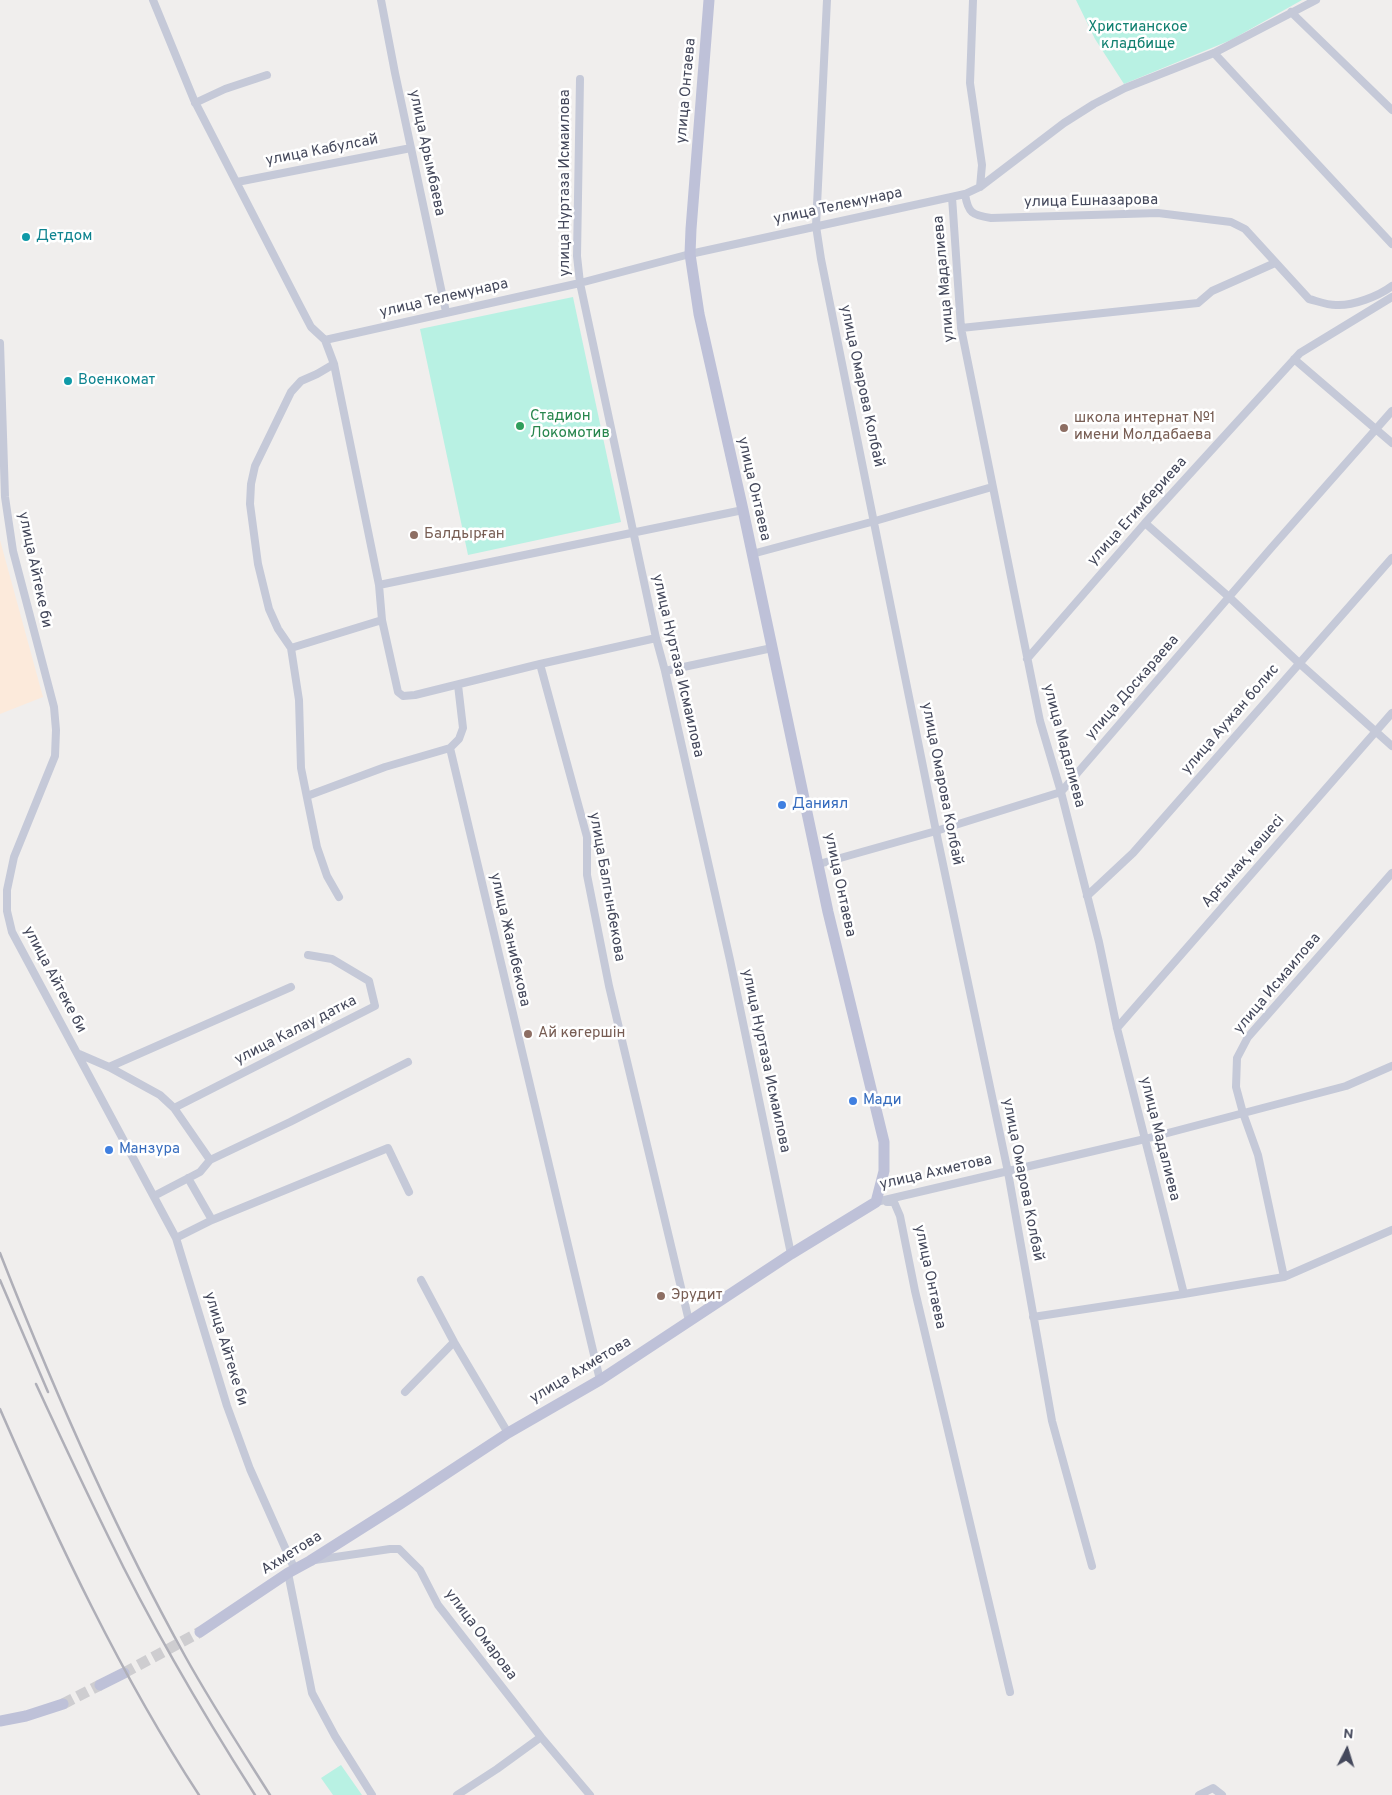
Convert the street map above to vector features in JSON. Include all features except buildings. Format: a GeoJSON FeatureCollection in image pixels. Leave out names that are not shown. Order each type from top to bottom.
{"type":"FeatureCollection","features":[{"type":"Feature","properties":{"kind":"main road","name":"улица Онтаева"},"geometry":{"type":"LineString","coordinates":[[709,0],[690,254],[699,314],[743,510],[828,912],[884,1142],[884,1171],[876,1202]]}},
{"type":"Feature","properties":{"kind":"main road","name":"улица Ахметова"},"geometry":{"type":"LineString","coordinates":[[400,1504],[508,1433],[600,1380],[791,1254],[876,1202]]}},
{"type":"Feature","properties":{"kind":"main road","name":"Ахметова"},"geometry":{"type":"LineString","coordinates":[[200,1632],[292,1571],[400,1504]]}},
{"type":"Feature","properties":{"kind":"main road"},"geometry":{"type":"LineString","coordinates":[[100,1685],[124,1673]]}},
{"type":"Feature","properties":{"kind":"main road"},"geometry":{"type":"LineString","coordinates":[[0,1721],[26,1716],[62,1704]]}},
{"type":"Feature","properties":{"kind":"street"},"geometry":{"type":"LineString","coordinates":[[153,0],[194,102],[311,327],[325,340],[334,364],[379,585],[382,620],[398,692],[403,696],[416,695],[540,664],[656,638]]}},
{"type":"Feature","properties":{"kind":"street","name":"улица Омарова Колбай"},"geometry":{"type":"LineString","coordinates":[[828,0],[816,226],[821,259],[936,831],[1008,1172],[1052,1421],[1092,1566]]}},
{"type":"Feature","properties":{"kind":"street"},"geometry":{"type":"LineString","coordinates":[[974,0],[970,83],[982,165],[980,187]]}},
{"type":"Feature","properties":{"kind":"street","name":"улица Телемунара"},"geometry":{"type":"LineString","coordinates":[[325,340],[580,283],[690,254],[965,194],[980,187],[1064,123],[1094,104],[1125,88],[1214,53],[1316,0]]}},
{"type":"Feature","properties":{"kind":"street","name":"улица Арымбаева"},"geometry":{"type":"LineString","coordinates":[[382,2],[395,74],[446,312]]}},
{"type":"Feature","properties":{"kind":"street"},"geometry":{"type":"LineString","coordinates":[[1291,12],[1392,110]]}},
{"type":"Feature","properties":{"kind":"street"},"geometry":{"type":"LineString","coordinates":[[1214,53],[1392,244]]}},
{"type":"Feature","properties":{"kind":"street"},"geometry":{"type":"LineString","coordinates":[[194,102],[267,75]]}},
{"type":"Feature","properties":{"kind":"street","name":"улица Нуртаза Исмаилова"},"geometry":{"type":"LineString","coordinates":[[580,79],[577,256],[580,283],[656,638],[730,960],[791,1254]]}},
{"type":"Feature","properties":{"kind":"street","name":"улица Кабулсай"},"geometry":{"type":"LineString","coordinates":[[237,182],[411,148]]}},
{"type":"Feature","properties":{"kind":"street","name":"улица Ешназарова"},"geometry":{"type":"LineString","coordinates":[[965,194],[967,208],[976,216],[991,218],[1158,213],[1231,222],[1245,229],[1308,299],[1336,305],[1366,299],[1384,292],[1392,286]]}},
{"type":"Feature","properties":{"kind":"street","name":"улица Мадалиева"},"geometry":{"type":"LineString","coordinates":[[952,197],[961,328],[1040,721],[1061,792],[1099,942],[1117,1028],[1184,1294]]}},
{"type":"Feature","properties":{"kind":"street"},"geometry":{"type":"LineString","coordinates":[[961,328],[1198,303],[1212,291],[1275,264]]}},
{"type":"Feature","properties":{"kind":"street","name":"улица Ешназарова"},"geometry":{"type":"LineString","coordinates":[[1380,304],[1392,286]]}},
{"type":"Feature","properties":{"kind":"street","name":"улица Егимбериева"},"geometry":{"type":"LineString","coordinates":[[1027,658],[1145,523],[1300,352],[1392,297]]}},
{"type":"Feature","properties":{"kind":"street","name":"улица Айтеке би"},"geometry":{"type":"LineString","coordinates":[[0,343],[5,497],[13,551],[54,707],[56,730],[55,756],[14,857],[7,890],[7,911],[12,932],[176,1238],[227,1406],[292,1571],[312,1693],[335,1736],[372,1795]]}},
{"type":"Feature","properties":{"kind":"street"},"geometry":{"type":"LineString","coordinates":[[1294,359],[1392,443]]}},
{"type":"Feature","properties":{"kind":"street"},"geometry":{"type":"LineString","coordinates":[[334,364],[302,381],[291,392],[255,466],[251,484],[250,504],[253,535],[269,609],[278,629],[291,648],[298,700],[300,768],[317,847],[327,876],[339,897]]}},
{"type":"Feature","properties":{"kind":"street","name":"улица Доскараева"},"geometry":{"type":"LineString","coordinates":[[1061,792],[1392,412]]}},
{"type":"Feature","properties":{"kind":"street"},"geometry":{"type":"LineString","coordinates":[[752,554],[992,487]]}},
{"type":"Feature","properties":{"kind":"street"},"geometry":{"type":"LineString","coordinates":[[379,585],[743,510]]}},
{"type":"Feature","properties":{"kind":"street"},"geometry":{"type":"LineString","coordinates":[[1145,523],[1230,597],[1299,663],[1392,746]]}},
{"type":"Feature","properties":{"kind":"street","name":"улица Аужан болис"},"geometry":{"type":"LineString","coordinates":[[1087,896],[1133,854],[1392,558]]}},
{"type":"Feature","properties":{"kind":"street"},"geometry":{"type":"LineString","coordinates":[[291,648],[382,620]]}},
{"type":"Feature","properties":{"kind":"street"},"geometry":{"type":"LineString","coordinates":[[665,671],[772,648]]}},
{"type":"Feature","properties":{"kind":"street","name":"улица Балгынбекова"},"geometry":{"type":"LineString","coordinates":[[540,664],[586,838],[587,875],[609,986],[690,1321]]}},
{"type":"Feature","properties":{"kind":"street"},"geometry":{"type":"LineString","coordinates":[[307,796],[385,767],[450,748],[459,739],[463,728],[458,685]]}},
{"type":"Feature","properties":{"kind":"street","name":"Арғымақ көшесі"},"geometry":{"type":"LineString","coordinates":[[1117,1028],[1392,713]]}},
{"type":"Feature","properties":{"kind":"street","name":"улица Жанибекова"},"geometry":{"type":"LineString","coordinates":[[450,748],[600,1380]]}},
{"type":"Feature","properties":{"kind":"street"},"geometry":{"type":"LineString","coordinates":[[819,864],[936,831],[1061,792]]}},
{"type":"Feature","properties":{"kind":"street","name":"улица Исмаилова"},"geometry":{"type":"LineString","coordinates":[[1284,1277],[1258,1155],[1236,1087],[1237,1058],[1248,1037],[1392,873]]}},
{"type":"Feature","properties":{"kind":"street","name":"улица Калау датка"},"geometry":{"type":"LineString","coordinates":[[174,1108],[375,1006],[369,981],[332,959],[308,955]]}},
{"type":"Feature","properties":{"kind":"street"},"geometry":{"type":"LineString","coordinates":[[109,1067],[291,987]]}},
{"type":"Feature","properties":{"kind":"street"},"geometry":{"type":"LineString","coordinates":[[79,1054],[109,1067],[160,1095],[174,1108],[210,1160]]}},
{"type":"Feature","properties":{"kind":"street"},"geometry":{"type":"LineString","coordinates":[[154,1196],[200,1172],[210,1160],[408,1062]]}},
{"type":"Feature","properties":{"kind":"street","name":"улица Ахметова"},"geometry":{"type":"LineString","coordinates":[[876,1202],[1145,1139],[1346,1086],[1392,1066]]}},
{"type":"Feature","properties":{"kind":"street"},"geometry":{"type":"LineString","coordinates":[[176,1238],[212,1220],[388,1148],[409,1192]]}},
{"type":"Feature","properties":{"kind":"street"},"geometry":{"type":"LineString","coordinates":[[188,1178],[212,1220]]}},
{"type":"Feature","properties":{"kind":"street","name":"улица Онтаева"},"geometry":{"type":"LineString","coordinates":[[876,1202],[894,1202],[900,1216],[915,1291],[1010,1692]]}},
{"type":"Feature","properties":{"kind":"street"},"geometry":{"type":"LineString","coordinates":[[1033,1317],[1284,1277],[1392,1230]]}},
{"type":"Feature","properties":{"kind":"street"},"geometry":{"type":"LineString","coordinates":[[421,1280],[454,1342],[508,1433]]}},
{"type":"Feature","properties":{"kind":"street"},"geometry":{"type":"LineString","coordinates":[[405,1392],[454,1342]]}},
{"type":"Feature","properties":{"kind":"street","name":"улица Омарова"},"geometry":{"type":"LineString","coordinates":[[310,1561],[400,1549],[420,1570],[438,1605],[541,1737],[590,1795]]}},
{"type":"Feature","properties":{"kind":"street"},"geometry":{"type":"LineString","coordinates":[[457,1795],[541,1737]]}},
{"type":"Feature","properties":{"kind":"street"},"geometry":{"type":"LineString","coordinates":[[1198,1795],[1213,1788],[1222,1795]]}},
{"type":"Feature","properties":{"kind":"shaded area"},"geometry":{"type":"Polygon","coordinates":[[[0,540],[43,697],[0,714],[0,540]]]}},
{"type":"Feature","properties":{"kind":"green space","name":"Христианское кладбище"},"geometry":{"type":"Polygon","coordinates":[[[1076,0],[1302,0],[1231,40],[1124,84],[1095,39],[1076,0]]]}},
{"type":"Feature","properties":{"kind":"green space","name":"Стадион Локомотив"},"geometry":{"type":"Polygon","coordinates":[[[573,297],[621,522],[468,555],[420,329],[573,297]]]}},
{"type":"Feature","properties":{"kind":"green space"},"geometry":{"type":"Polygon","coordinates":[[[341,1765],[362,1795],[333,1795],[321,1778],[341,1765]]]}},
{"type":"Feature","properties":{"kind":"tunnel"},"geometry":{"type":"LineString","coordinates":[[124,1673],[200,1632]]}},
{"type":"Feature","properties":{"kind":"tunnel"},"geometry":{"type":"LineString","coordinates":[[63,1704],[100,1685]]}},
{"type":"Feature","properties":{"kind":"railway"},"geometry":{"type":"LineString","coordinates":[[0,1253],[63,1407],[133,1558],[195,1674],[270,1795]]}},
{"type":"Feature","properties":{"kind":"railway"},"geometry":{"type":"LineString","coordinates":[[0,1280],[48,1392]]}},
{"type":"Feature","properties":{"kind":"railway"},"geometry":{"type":"LineString","coordinates":[[36,1384],[142,1604],[197,1701],[255,1795]]}},
{"type":"Feature","properties":{"kind":"railway"},"geometry":{"type":"LineString","coordinates":[[0,1409],[44,1508],[117,1655],[170,1749],[199,1795]]}},
{"type":"Feature","properties":{"kind":"place","name":"Детдом"},"geometry":{"type":"Point","coordinates":[26,237]}},
{"type":"Feature","properties":{"kind":"place","name":"Военкомат"},"geometry":{"type":"Point","coordinates":[68,381]}},
{"type":"Feature","properties":{"kind":"place","name":"Стадион Локомотив"},"geometry":{"type":"Point","coordinates":[520,426]}},
{"type":"Feature","properties":{"kind":"place","name":"школа интернат №1 имени Молдабаева"},"geometry":{"type":"Point","coordinates":[1064,428]}},
{"type":"Feature","properties":{"kind":"place","name":"Балдырған"},"geometry":{"type":"Point","coordinates":[414,535]}},
{"type":"Feature","properties":{"kind":"place","name":"Даниял"},"geometry":{"type":"Point","coordinates":[782,805]}},
{"type":"Feature","properties":{"kind":"place","name":"Ай көгершін"},"geometry":{"type":"Point","coordinates":[528,1034]}},
{"type":"Feature","properties":{"kind":"place","name":"Мади"},"geometry":{"type":"Point","coordinates":[853,1101]}},
{"type":"Feature","properties":{"kind":"place","name":"Манзура"},"geometry":{"type":"Point","coordinates":[109,1150]}},
{"type":"Feature","properties":{"kind":"place","name":"Эрудит"},"geometry":{"type":"Point","coordinates":[661,1296]}}]}
